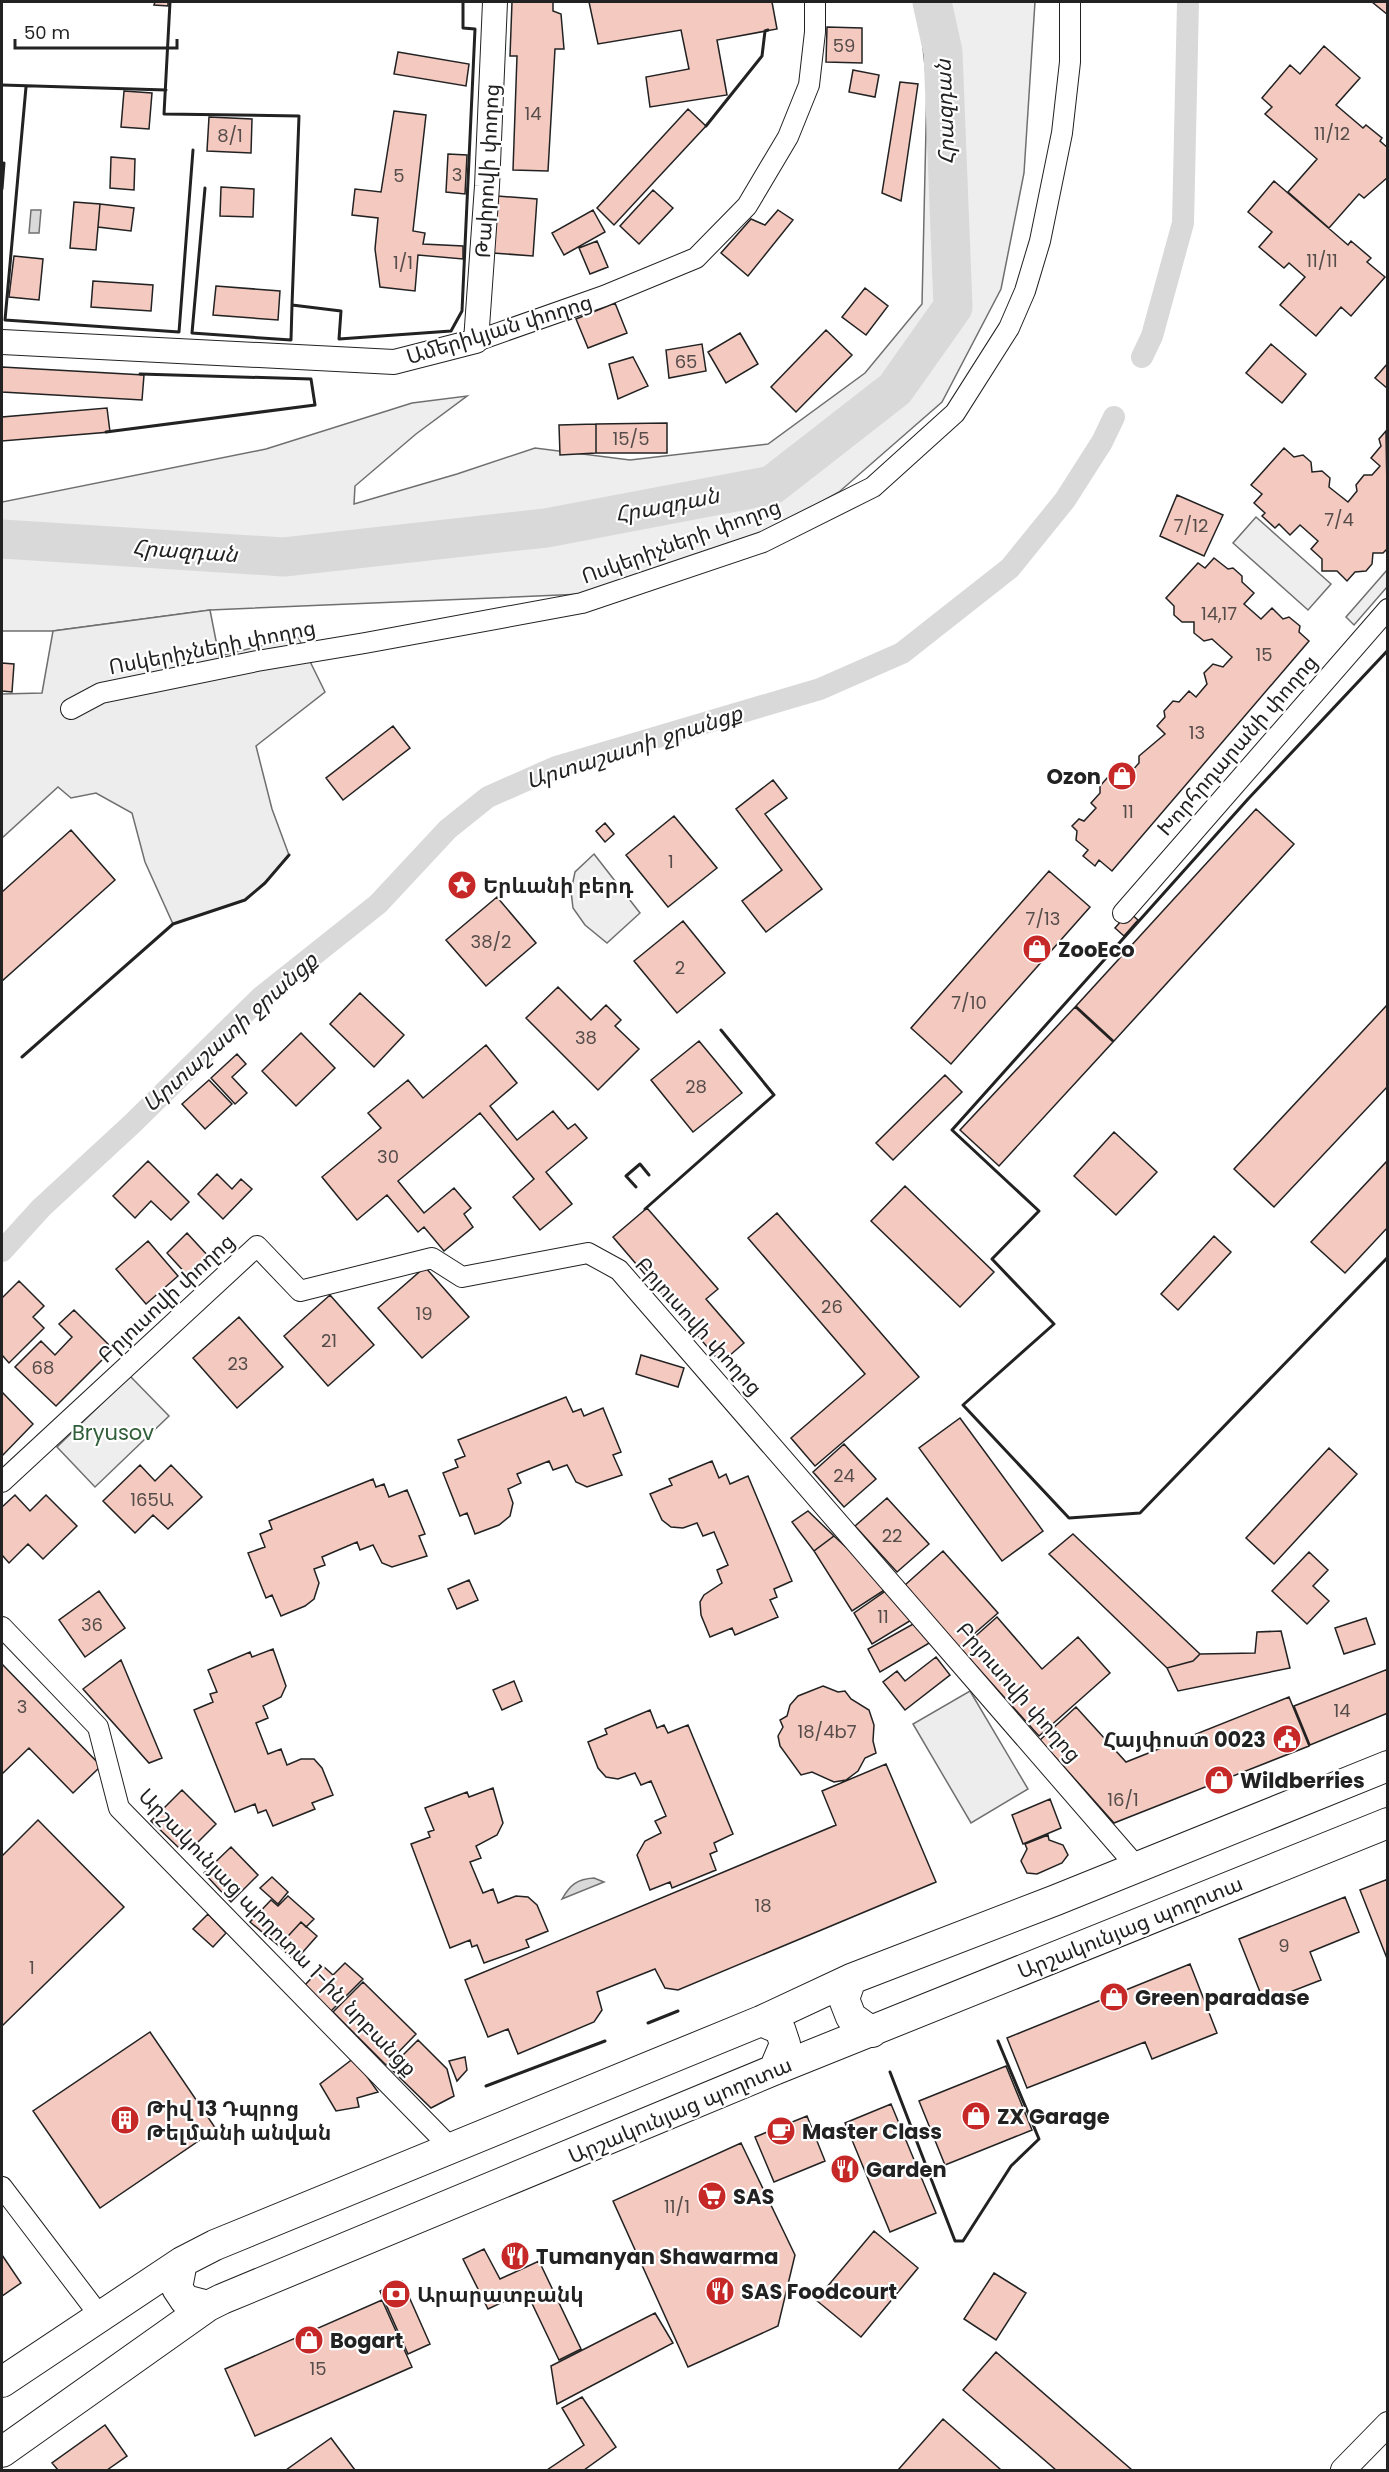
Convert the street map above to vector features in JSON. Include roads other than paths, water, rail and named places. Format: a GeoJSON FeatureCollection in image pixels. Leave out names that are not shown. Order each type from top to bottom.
{"type":"FeatureCollection","features":[{"type":"Feature","properties":{"kind":"main road"},"geometry":{"type":"LineString","coordinates":[[2,2382],[182,2262],[308,2206],[452,2150],[761,2021],[851,1979],[1388,1766]]}},
{"type":"Feature","properties":{"kind":"main road","name":"Արշակունյաց պողոտա"},"geometry":{"type":"LineString","coordinates":[[2,2452],[208,2306],[774,2070],[1388,1823]]}},
{"type":"Feature","properties":{"kind":"main road"},"geometry":{"type":"LineString","coordinates":[[851,1979],[844,1999],[851,2017],[872,2032]]}},
{"type":"Feature","properties":{"kind":"main road"},"geometry":{"type":"LineString","coordinates":[[761,2021],[780,2029],[785,2043],[774,2070]]}},
{"type":"Feature","properties":{"kind":"main road"},"geometry":{"type":"LineString","coordinates":[[182,2262],[177,2288],[185,2300],[208,2306]]}},
{"type":"Feature","properties":{"kind":"street","name":"Թաիրովի փողոց"},"geometry":{"type":"LineString","coordinates":[[476,341],[487,186],[495,2]]}},
{"type":"Feature","properties":{"kind":"street","name":"Ամերիկյան փողոց"},"geometry":{"type":"LineString","coordinates":[[2,342],[394,362],[476,341],[604,296],[696,258],[747,207],[788,137],[809,86],[815,33],[815,2]]}},
{"type":"Feature","properties":{"kind":"street","name":"Ոսկերիչների փողոց"},"geometry":{"type":"LineString","coordinates":[[71,709],[101,693],[257,660],[365,644],[582,603],[763,542],[873,487],[955,413],[1009,328],[1025,291],[1040,241],[1062,134],[1070,62],[1070,2]]}},
{"type":"Feature","properties":{"kind":"street","name":"Խորհրդարանի փողոց"},"geometry":{"type":"LineString","coordinates":[[1123,913],[1388,609]]}},
{"type":"Feature","properties":{"kind":"street","name":"Բրյուսովի փողոց"},"geometry":{"type":"LineString","coordinates":[[2,1482],[257,1246],[300,1291],[432,1258],[462,1277],[588,1253],[619,1270],[1137,1866]]}},
{"type":"Feature","properties":{"kind":"street","name":"Արշակունյաց պողոտա 1-ին նրբանցք"},"geometry":{"type":"LineString","coordinates":[[2,1627],[98,1727],[119,1808],[452,2150]]}},
{"type":"Feature","properties":{"kind":"street"},"geometry":{"type":"LineString","coordinates":[[2,2187],[100,2316]]}},
{"type":"Feature","properties":{"kind":"street"},"geometry":{"type":"LineString","coordinates":[[1343,2470],[1388,2424]]}},
{"type":"Feature","properties":{"kind":"waterway","name":"Հրազդան"},"geometry":{"type":"LineString","coordinates":[[2,539],[284,557],[546,528],[772,485],[895,389],[953,307],[943,52],[932,2]]}},
{"type":"Feature","properties":{"kind":"waterway","name":"Արտաշատի ջրանցք"},"geometry":{"type":"LineString","coordinates":[[1142,357],[1152,336],[1183,223],[1188,2]]}},
{"type":"Feature","properties":{"kind":"waterway","name":"Արտաշատի ջրանցք"},"geometry":{"type":"LineString","coordinates":[[2,1251],[41,1208],[133,1123],[261,997],[378,904],[448,829],[488,797],[556,767],[820,689],[902,653],[1010,568],[1065,500],[1102,442],[1114,417]]}},
{"type":"Feature","properties":{"kind":"place","name":"Ozon"},"geometry":{"type":"Point","coordinates":[1122,776]}},
{"type":"Feature","properties":{"kind":"place","name":"Երևանի բերդ"},"geometry":{"type":"Point","coordinates":[462,885]}},
{"type":"Feature","properties":{"kind":"place","name":"ZooEco"},"geometry":{"type":"Point","coordinates":[1037,949]}},
{"type":"Feature","properties":{"kind":"place","name":"Հայփոստ 0023"},"geometry":{"type":"Point","coordinates":[1287,1739]}},
{"type":"Feature","properties":{"kind":"place","name":"Wildberries"},"geometry":{"type":"Point","coordinates":[1219,1780]}},
{"type":"Feature","properties":{"kind":"place","name":"Green paradase"},"geometry":{"type":"Point","coordinates":[1114,1997]}},
{"type":"Feature","properties":{"kind":"place","name":"ZX Garage"},"geometry":{"type":"Point","coordinates":[976,2116]}},
{"type":"Feature","properties":{"kind":"place","name":"Թիվ 13 Դպրոց Թելմանի անվան"},"geometry":{"type":"Point","coordinates":[125,2120]}},
{"type":"Feature","properties":{"kind":"place","name":"Master Class"},"geometry":{"type":"Point","coordinates":[781,2131]}},
{"type":"Feature","properties":{"kind":"place","name":"Garden"},"geometry":{"type":"Point","coordinates":[845,2169]}},
{"type":"Feature","properties":{"kind":"place","name":"SAS"},"geometry":{"type":"Point","coordinates":[712,2196]}},
{"type":"Feature","properties":{"kind":"place","name":"Tumanyan Shawarma"},"geometry":{"type":"Point","coordinates":[515,2256]}},
{"type":"Feature","properties":{"kind":"place","name":"SAS Foodcourt"},"geometry":{"type":"Point","coordinates":[720,2291]}},
{"type":"Feature","properties":{"kind":"place","name":"Արարատբանկ"},"geometry":{"type":"Point","coordinates":[396,2294]}},
{"type":"Feature","properties":{"kind":"place","name":"Bogart"},"geometry":{"type":"Point","coordinates":[309,2340]}},
{"type":"Feature","properties":{"kind":"park label","name":"Bryusov"},"geometry":{"type":"Point","coordinates":[113,1432]}}]}
